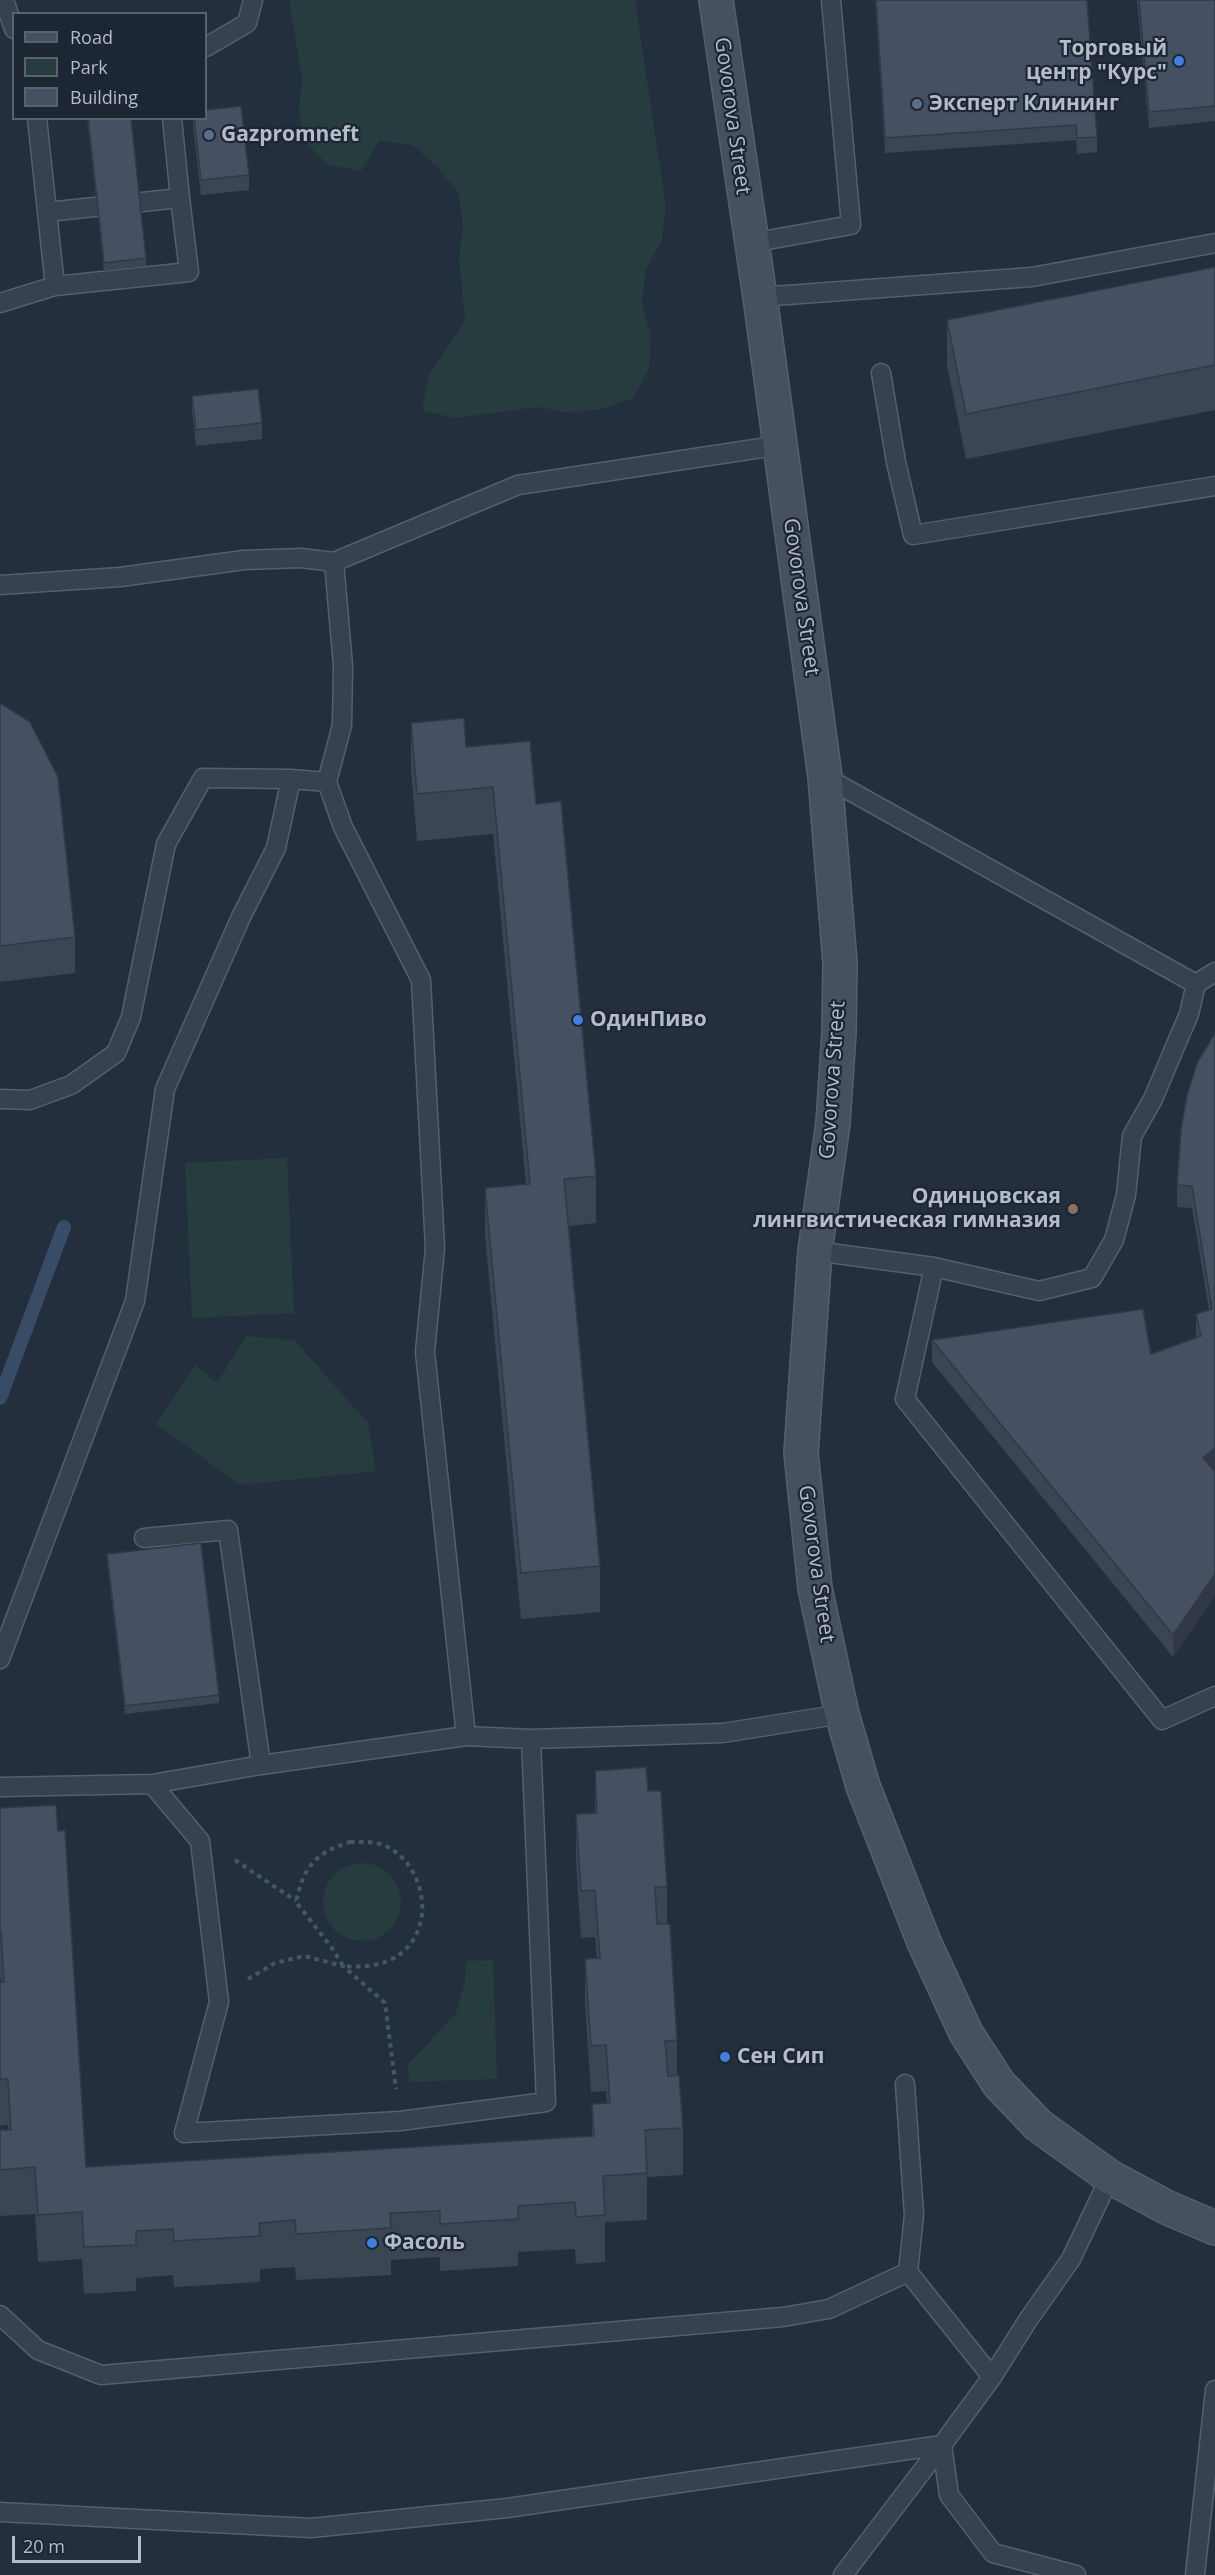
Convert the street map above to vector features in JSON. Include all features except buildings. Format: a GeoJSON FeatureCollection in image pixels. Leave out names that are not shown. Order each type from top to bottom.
{"type":"FeatureCollection","features":[{"type":"Feature","properties":{"kind":"main road","name":"Govorova Street"},"geometry":{"type":"LineString","coordinates":[[716,0],[781,445],[825,777],[840,963],[839,1032],[833,1123],[815,1251],[801,1453],[815,1588],[842,1714],[863,1786],[924,1942],[966,2033],[999,2084],[1038,2125],[1110,2176],[1168,2208],[1215,2228]]}},
{"type":"Feature","properties":{"kind":"lane"},"geometry":{"type":"LineString","coordinates":[[4,0],[12,23]]}},
{"type":"Feature","properties":{"kind":"lane"},"geometry":{"type":"LineString","coordinates":[[207,46],[247,23],[253,0]]}},
{"type":"Feature","properties":{"kind":"lane"},"geometry":{"type":"LineString","coordinates":[[751,243],[851,225],[831,0]]}},
{"type":"Feature","properties":{"kind":"lane"},"geometry":{"type":"LineString","coordinates":[[37,120],[55,286]]}},
{"type":"Feature","properties":{"kind":"lane"},"geometry":{"type":"LineString","coordinates":[[0,303],[55,286],[189,272],[172,120]]}},
{"type":"Feature","properties":{"kind":"lane"},"geometry":{"type":"LineString","coordinates":[[47,212],[180,198]]}},
{"type":"Feature","properties":{"kind":"lane"},"geometry":{"type":"LineString","coordinates":[[760,297],[1032,277],[1215,243]]}},
{"type":"Feature","properties":{"kind":"lane"},"geometry":{"type":"LineString","coordinates":[[881,374],[896,462],[913,534],[1215,486]]}},
{"type":"Feature","properties":{"kind":"lane"},"geometry":{"type":"LineString","coordinates":[[0,585],[120,577],[244,560],[301,558],[334,562],[518,484],[781,445]]}},
{"type":"Feature","properties":{"kind":"lane"},"geometry":{"type":"LineString","coordinates":[[334,562],[343,666],[342,725],[327,782],[343,826],[421,980],[435,1248],[425,1353],[466,1736]]}},
{"type":"Feature","properties":{"kind":"lane"},"geometry":{"type":"LineString","coordinates":[[825,777],[1196,984]]}},
{"type":"Feature","properties":{"kind":"lane"},"geometry":{"type":"LineString","coordinates":[[0,1099],[30,1100],[71,1085],[116,1053],[131,1017],[166,844],[203,778],[291,779],[327,782]]}},
{"type":"Feature","properties":{"kind":"lane"},"geometry":{"type":"LineString","coordinates":[[0,1659],[135,1301],[165,1089],[241,917],[276,848],[291,779]]}},
{"type":"Feature","properties":{"kind":"lane"},"geometry":{"type":"LineString","coordinates":[[815,1251],[934,1267],[1039,1291],[1092,1278],[1114,1240],[1126,1195],[1132,1136],[1153,1099],[1189,1014],[1196,984],[1215,972]]}},
{"type":"Feature","properties":{"kind":"lane"},"geometry":{"type":"LineString","coordinates":[[934,1267],[905,1399],[1162,1720],[1215,1696]]}},
{"type":"Feature","properties":{"kind":"lane"},"geometry":{"type":"LineString","coordinates":[[144,1538],[228,1530],[261,1765]]}},
{"type":"Feature","properties":{"kind":"lane"},"geometry":{"type":"LineString","coordinates":[[0,1787],[152,1784],[261,1765],[466,1736],[531,1739],[723,1733],[842,1714]]}},
{"type":"Feature","properties":{"kind":"lane"},"geometry":{"type":"LineString","coordinates":[[152,1784],[201,1841],[219,2002],[183,2133],[400,2121],[546,2102],[531,1739]]}},
{"type":"Feature","properties":{"kind":"lane"},"geometry":{"type":"LineString","coordinates":[[905,2084],[914,2215],[908,2272],[993,2377]]}},
{"type":"Feature","properties":{"kind":"lane"},"geometry":{"type":"LineString","coordinates":[[843,2575],[993,2377],[1028,2320],[1071,2259],[1110,2176]]}},
{"type":"Feature","properties":{"kind":"lane"},"geometry":{"type":"LineString","coordinates":[[0,2315],[38,2350],[100,2375],[783,2317],[828,2309],[908,2272]]}},
{"type":"Feature","properties":{"kind":"lane"},"geometry":{"type":"LineString","coordinates":[[1195,2575],[1215,2390]]}},
{"type":"Feature","properties":{"kind":"lane"},"geometry":{"type":"LineString","coordinates":[[0,2512],[311,2528],[507,2508],[942,2445]]}},
{"type":"Feature","properties":{"kind":"lane"},"geometry":{"type":"LineString","coordinates":[[942,2445],[948,2495],[993,2553],[1076,2575]]}},
{"type":"Feature","properties":{"kind":"path"},"geometry":{"type":"LineString","coordinates":[[201,1841],[246,1866],[296,1902],[332,1947],[343,1966],[385,2003],[400,2121]]}},
{"type":"Feature","properties":{"kind":"path"},"geometry":{"type":"LineString","coordinates":[[219,2002],[252,1976],[274,1963],[304,1956],[343,1966],[365,1968],[393,1959],[410,1944],[420,1924],[423,1898],[417,1876],[404,1858],[385,1846],[372,1842],[350,1842],[329,1849],[313,1861],[301,1880],[296,1902]]}},
{"type":"Feature","properties":{"kind":"green space"},"geometry":{"type":"Polygon","coordinates":[[[289,0],[635,0],[666,207],[662,240],[646,269],[642,303],[651,337],[649,369],[633,398],[601,409],[569,413],[538,407],[455,418],[422,410],[429,375],[465,321],[459,257],[463,224],[458,192],[437,167],[413,145],[379,141],[361,171],[328,165],[304,141],[299,111],[302,78],[289,0]]]}},
{"type":"Feature","properties":{"kind":"green space"},"geometry":{"type":"Polygon","coordinates":[[[287,1158],[294,1313],[192,1318],[185,1163],[287,1158]]]}},
{"type":"Feature","properties":{"kind":"green space"},"geometry":{"type":"Polygon","coordinates":[[[246,1336],[294,1340],[368,1423],[376,1471],[240,1485],[156,1424],[195,1365],[217,1383],[246,1336]]]}},
{"type":"Feature","properties":{"kind":"green space"},"geometry":{"type":"Polygon","coordinates":[[[362,1863],[377,1866],[390,1874],[398,1887],[401,1902],[398,1917],[390,1930],[377,1938],[362,1941],[347,1938],[334,1930],[326,1917],[323,1902],[326,1887],[334,1874],[347,1866],[362,1863]]]}},
{"type":"Feature","properties":{"kind":"green space"},"geometry":{"type":"Polygon","coordinates":[[[493,1960],[497,2079],[410,2082],[407,2066],[456,2013],[465,1982],[466,1961],[493,1960]]]}},
{"type":"Feature","properties":{"kind":"waterway"},"geometry":{"type":"LineString","coordinates":[[0,1398],[64,1227]]}},
{"type":"Feature","properties":{"kind":"place","name":"Торговый центр \"Курс\""},"geometry":{"type":"Point","coordinates":[1179,61]}},
{"type":"Feature","properties":{"kind":"place","name":"Эксперт Клининг"},"geometry":{"type":"Point","coordinates":[917,104]}},
{"type":"Feature","properties":{"kind":"place","name":"Gazpromneft"},"geometry":{"type":"Point","coordinates":[209,135]}},
{"type":"Feature","properties":{"kind":"place","name":"ОдинПиво"},"geometry":{"type":"Point","coordinates":[578,1020]}},
{"type":"Feature","properties":{"kind":"place","name":"Одинцовская лингвистическая гимназия"},"geometry":{"type":"Point","coordinates":[1073,1209]}},
{"type":"Feature","properties":{"kind":"place","name":"Сен Сип"},"geometry":{"type":"Point","coordinates":[725,2057]}},
{"type":"Feature","properties":{"kind":"place","name":"Фасоль"},"geometry":{"type":"Point","coordinates":[372,2243]}}]}
